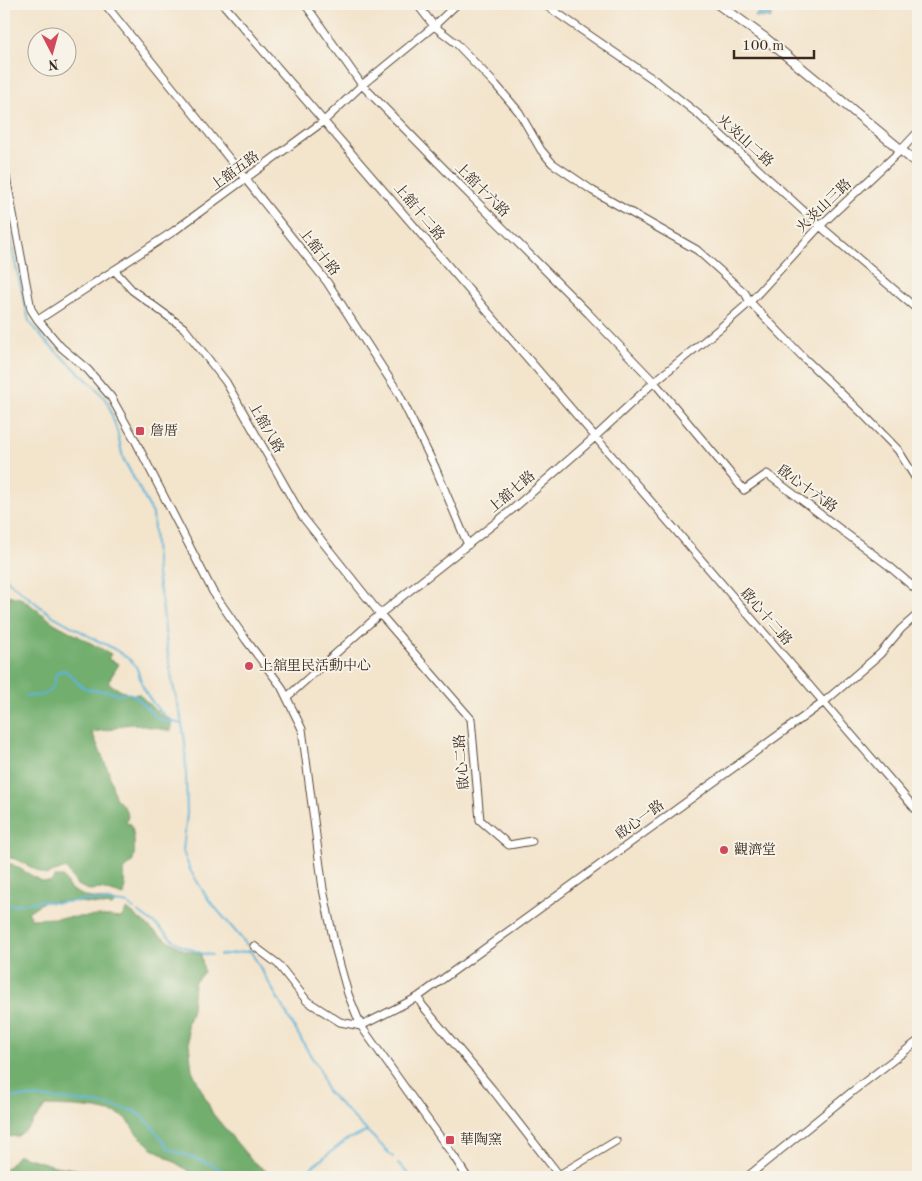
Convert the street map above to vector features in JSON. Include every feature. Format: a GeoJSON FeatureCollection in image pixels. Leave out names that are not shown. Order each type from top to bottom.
{"type":"FeatureCollection","features":[{"type":"Feature","properties":{"kind":"main road"},"geometry":{"type":"LineString","coordinates":[[718,4],[765,38],[918,164]]}},
{"type":"Feature","properties":{"kind":"street","name":"上舘十路"},"geometry":{"type":"LineString","coordinates":[[105,4],[246,178],[327,282],[398,392],[435,467],[468,544]]}},
{"type":"Feature","properties":{"kind":"street","name":"上舘十二路"},"geometry":{"type":"LineString","coordinates":[[223,4],[595,437]]}},
{"type":"Feature","properties":{"kind":"street","name":"上舘十六路"},"geometry":{"type":"LineString","coordinates":[[305,4],[362,85],[654,382]]}},
{"type":"Feature","properties":{"kind":"street"},"geometry":{"type":"LineString","coordinates":[[417,4],[434,26],[456,43],[522,115],[541,150],[552,163],[593,191],[696,250],[745,293],[750,302],[803,358],[863,414],[898,450],[918,482]]}},
{"type":"Feature","properties":{"kind":"street","name":"上舘五路"},"geometry":{"type":"LineString","coordinates":[[38,320],[174,231],[324,121],[362,85],[434,26],[457,4]]}},
{"type":"Feature","properties":{"kind":"street","name":"火炎山二路"},"geometry":{"type":"LineString","coordinates":[[544,4],[660,84],[698,114],[820,226],[918,310]]}},
{"type":"Feature","properties":{"kind":"street","name":"火炎山三路"},"geometry":{"type":"LineString","coordinates":[[750,302],[820,226],[918,132]]}},
{"type":"Feature","properties":{"kind":"street"},"geometry":{"type":"LineString","coordinates":[[4,166],[31,309],[61,347],[88,370],[111,396],[213,592],[281,686],[302,728],[323,889],[335,947],[348,994],[361,1026],[467,1177]]}},
{"type":"Feature","properties":{"kind":"street","name":"上舘八路"},"geometry":{"type":"LineString","coordinates":[[114,270],[132,290],[184,328],[196,343],[226,382],[302,516],[380,614]]}},
{"type":"Feature","properties":{"kind":"street","name":"上舘七路"},"geometry":{"type":"LineString","coordinates":[[287,697],[380,614],[514,508],[654,382],[750,302]]}},
{"type":"Feature","properties":{"kind":"street","name":"啟心十六路"},"geometry":{"type":"LineString","coordinates":[[654,382],[744,490],[767,474],[889,566],[918,591]]}},
{"type":"Feature","properties":{"kind":"street","name":"啟心十二路"},"geometry":{"type":"LineString","coordinates":[[595,437],[918,812]]}},
{"type":"Feature","properties":{"kind":"street","name":"啟心二路"},"geometry":{"type":"LineString","coordinates":[[380,614],[471,719],[480,820],[509,845],[532,841]]}},
{"type":"Feature","properties":{"kind":"street","name":"啟心一路"},"geometry":{"type":"LineString","coordinates":[[361,1026],[418,998],[824,702],[880,654],[918,614]]}},
{"type":"Feature","properties":{"kind":"street"},"geometry":{"type":"LineString","coordinates":[[254,946],[278,964],[307,1001],[340,1022],[361,1026]]}},
{"type":"Feature","properties":{"kind":"street"},"geometry":{"type":"LineString","coordinates":[[418,998],[559,1174],[616,1141]]}},
{"type":"Feature","properties":{"kind":"street"},"geometry":{"type":"LineString","coordinates":[[747,1177],[918,1041]]}},
{"type":"Feature","properties":{"kind":"green space"},"geometry":{"type":"Polygon","coordinates":[[[4,594],[23,599],[54,623],[111,654],[108,659],[119,664],[108,682],[130,695],[139,694],[171,722],[171,731],[134,724],[92,732],[108,770],[115,797],[124,807],[128,816],[126,823],[131,824],[133,833],[134,856],[131,864],[124,869],[124,896],[101,889],[89,890],[77,885],[66,868],[46,875],[15,859],[4,857],[4,594]]]}},
{"type":"Feature","properties":{"kind":"green space"},"geometry":{"type":"Polygon","coordinates":[[[4,863],[12,864],[41,881],[50,882],[55,877],[63,877],[70,889],[86,897],[115,902],[112,906],[70,901],[43,902],[28,912],[32,919],[100,916],[121,918],[127,909],[159,935],[184,950],[201,954],[204,972],[194,983],[192,1009],[187,1025],[192,1070],[213,1114],[252,1161],[275,1177],[198,1177],[151,1147],[136,1133],[127,1119],[118,1114],[96,1109],[46,1106],[28,1128],[18,1136],[4,1137],[4,863]]]}},
{"type":"Feature","properties":{"kind":"green space"},"geometry":{"type":"Polygon","coordinates":[[[18,1155],[55,1166],[114,1175],[114,1177],[4,1177],[4,1171],[18,1155]]]}},
{"type":"Feature","properties":{"kind":"water"},"geometry":{"type":"Polygon","coordinates":[[[767,4],[780,4],[773,11],[771,18],[769,19],[768,16],[755,17],[760,9],[767,4]]]}},
{"type":"Feature","properties":{"kind":"waterway"},"geometry":{"type":"LineString","coordinates":[[4,203],[14,258],[29,321],[44,340],[98,390],[108,403],[123,458],[153,514],[157,575],[167,648],[185,742],[187,813],[183,851],[190,870],[208,899],[247,945]]}},
{"type":"Feature","properties":{"kind":"waterway"},"geometry":{"type":"LineString","coordinates":[[4,572],[8,581],[53,616],[112,648],[132,662],[138,670],[143,687],[154,704],[170,720],[182,724]]}},
{"type":"Feature","properties":{"kind":"waterway"},"geometry":{"type":"LineString","coordinates":[[26,696],[46,694],[52,688],[57,673],[63,670],[87,689],[117,694],[132,694],[155,716],[166,722],[172,722]]}},
{"type":"Feature","properties":{"kind":"waterway"},"geometry":{"type":"LineString","coordinates":[[4,906],[40,901],[57,903],[86,900],[123,903],[128,904],[134,909]]}},
{"type":"Feature","properties":{"kind":"waterway"},"geometry":{"type":"LineString","coordinates":[[138,912],[182,946],[212,955]]}},
{"type":"Feature","properties":{"kind":"waterway"},"geometry":{"type":"LineString","coordinates":[[250,950],[320,1070],[326,1090],[393,1157]]}},
{"type":"Feature","properties":{"kind":"waterway"},"geometry":{"type":"LineString","coordinates":[[220,955],[251,951]]}},
{"type":"Feature","properties":{"kind":"waterway"},"geometry":{"type":"LineString","coordinates":[[4,1097],[62,1099],[102,1104],[135,1111],[150,1124],[169,1149],[211,1164],[231,1177]]}},
{"type":"Feature","properties":{"kind":"waterway"},"geometry":{"type":"LineString","coordinates":[[301,1177],[346,1140],[366,1132]]}},
{"type":"Feature","properties":{"kind":"waterway"},"geometry":{"type":"LineString","coordinates":[[398,1163],[411,1177]]}},
{"type":"Feature","properties":{"kind":"place","name":"詹厝"},"geometry":{"type":"Point","coordinates":[140,431]}},
{"type":"Feature","properties":{"kind":"place","name":"上舘里民活動中心"},"geometry":{"type":"Point","coordinates":[249,666]}},
{"type":"Feature","properties":{"kind":"place","name":"觀濟堂"},"geometry":{"type":"Point","coordinates":[724,850]}},
{"type":"Feature","properties":{"kind":"place","name":"華陶窯"},"geometry":{"type":"Point","coordinates":[450,1140]}}]}
